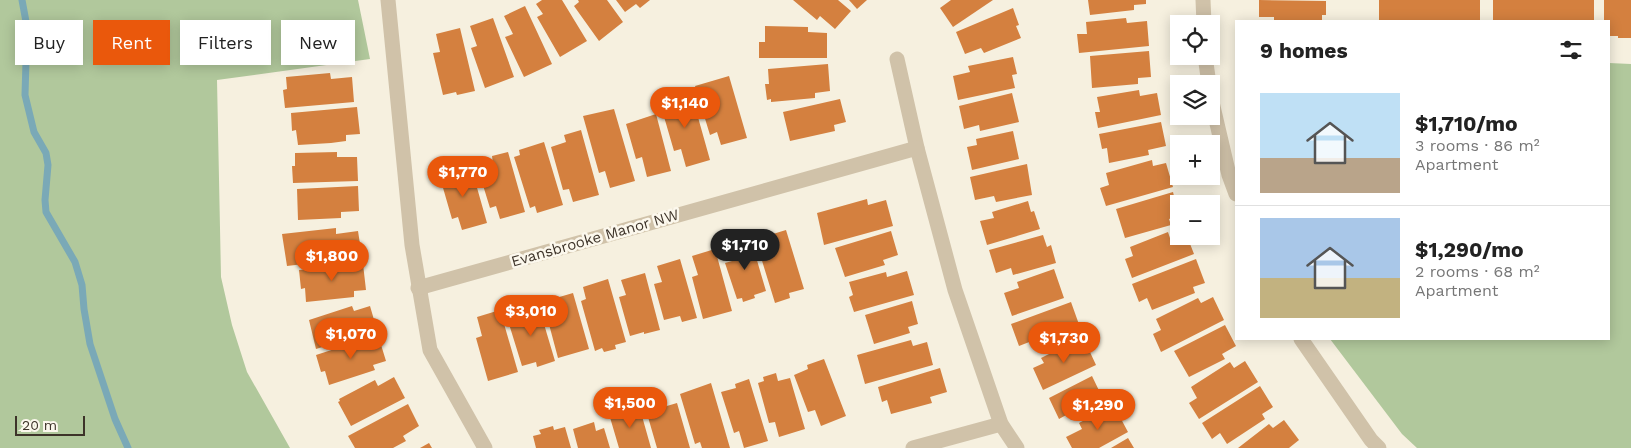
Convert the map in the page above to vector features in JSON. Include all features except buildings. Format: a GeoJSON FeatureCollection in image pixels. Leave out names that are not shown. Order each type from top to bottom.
{"type":"FeatureCollection","features":[{"type":"Feature","properties":{"kind":"street"},"geometry":{"type":"LineString","coordinates":[[388,0],[412,245],[430,350],[485,448]]}},
{"type":"Feature","properties":{"kind":"street"},"geometry":{"type":"LineString","coordinates":[[1203,0],[1204,15]]}},
{"type":"Feature","properties":{"kind":"street"},"geometry":{"type":"LineString","coordinates":[[896,59],[917,148],[955,290],[1001,424],[1017,448]]}},
{"type":"Feature","properties":{"kind":"street"},"geometry":{"type":"LineString","coordinates":[[1217,125],[1229,175],[1235,191]]}},
{"type":"Feature","properties":{"kind":"street","name":"Evansbrooke Manor NW"},"geometry":{"type":"LineString","coordinates":[[418,288],[917,148]]}},
{"type":"Feature","properties":{"kind":"street"},"geometry":{"type":"LineString","coordinates":[[1302,340],[1371,440],[1379,448]]}},
{"type":"Feature","properties":{"kind":"street"},"geometry":{"type":"LineString","coordinates":[[913,448],[1001,424]]}},
{"type":"Feature","properties":{"kind":"green space"},"geometry":{"type":"Polygon","coordinates":[[[0,0],[358,0],[370,59],[355,61],[355,20],[281,20],[281,65],[326,65],[217,80],[221,277],[232,325],[247,372],[290,448],[0,448],[0,0]]]}},
{"type":"Feature","properties":{"kind":"green space"},"geometry":{"type":"Polygon","coordinates":[[[1610,63],[1631,64],[1631,448],[1417,448],[1402,434],[1331,340],[1610,340],[1610,63]]]}},
{"type":"Feature","properties":{"kind":"waterway"},"geometry":{"type":"LineString","coordinates":[[22,0],[27,27],[25,95],[34,132],[46,153],[48,165],[45,200],[46,212],[75,262],[82,285],[90,344],[115,419],[128,448]]}}]}
